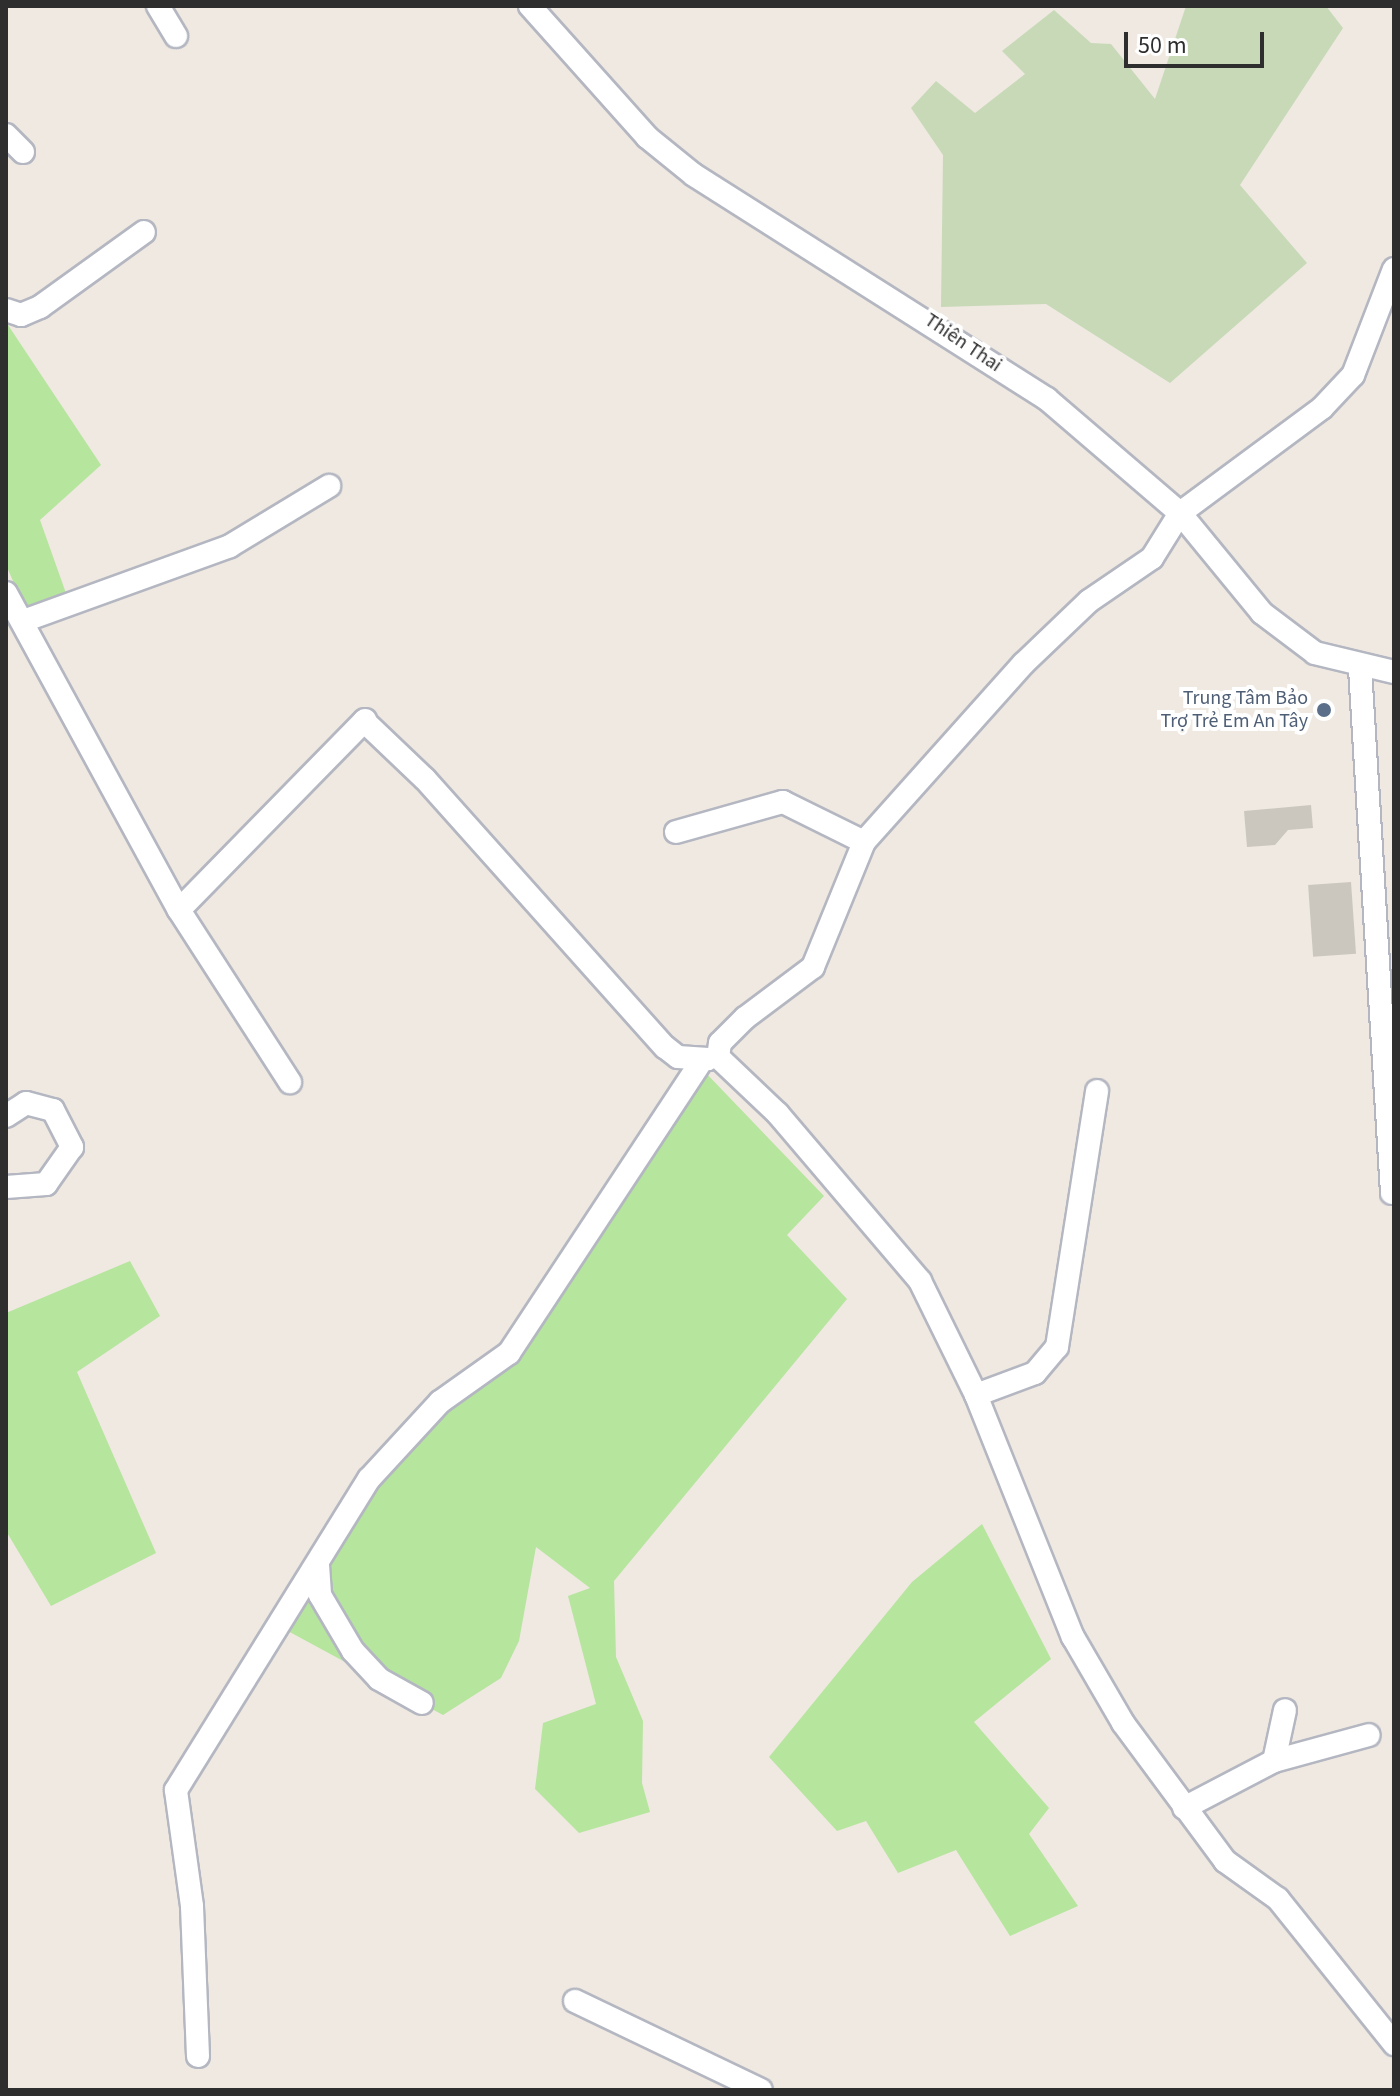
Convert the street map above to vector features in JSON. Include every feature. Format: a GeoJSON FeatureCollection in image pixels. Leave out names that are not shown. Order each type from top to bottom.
{"type":"FeatureCollection","features":[{"type":"Feature","properties":{"kind":"street"},"geometry":{"type":"LineString","coordinates":[[158,6],[176,36]]}},
{"type":"Feature","properties":{"kind":"street","name":"Thiên Thai"},"geometry":{"type":"LineString","coordinates":[[534,7],[647,137],[694,175],[1047,399],[1180,513],[1262,613],[1315,653],[1360,668],[1394,672]]}},
{"type":"Feature","properties":{"kind":"street"},"geometry":{"type":"LineString","coordinates":[[6,135],[23,152]]}},
{"type":"Feature","properties":{"kind":"street"},"geometry":{"type":"LineString","coordinates":[[6,310],[21,315],[40,307],[144,232]]}},
{"type":"Feature","properties":{"kind":"street"},"geometry":{"type":"LineString","coordinates":[[198,2056],[192,1906],[176,1790],[369,1479],[440,1402],[509,1353],[720,1043],[745,1018],[813,967],[864,842],[1056,632],[1152,558],[1180,513],[1322,408],[1353,375],[1394,269]]}},
{"type":"Feature","properties":{"kind":"street"},"geometry":{"type":"LineString","coordinates":[[26,620],[150,569],[230,546],[329,486]]}},
{"type":"Feature","properties":{"kind":"street"},"geometry":{"type":"LineString","coordinates":[[6,593],[26,620],[97,768],[179,910],[290,1082]]}},
{"type":"Feature","properties":{"kind":"street"},"geometry":{"type":"LineString","coordinates":[[1360,668],[1392,1193]]}},
{"type":"Feature","properties":{"kind":"street"},"geometry":{"type":"LineString","coordinates":[[179,910],[365,721],[425,779],[665,1047],[678,1057],[710,1058],[901,1254],[976,1395],[1085,1662],[1184,1808],[1225,1861],[1278,1899],[1394,2044]]}},
{"type":"Feature","properties":{"kind":"street"},"geometry":{"type":"LineString","coordinates":[[676,832],[783,802],[864,842]]}},
{"type":"Feature","properties":{"kind":"street"},"geometry":{"type":"LineString","coordinates":[[976,1395],[1035,1373],[1057,1347],[1097,1091]]}},
{"type":"Feature","properties":{"kind":"street"},"geometry":{"type":"LineString","coordinates":[[6,1116],[26,1103],[53,1110],[72,1147],[46,1184],[6,1187]]}},
{"type":"Feature","properties":{"kind":"street"},"geometry":{"type":"LineString","coordinates":[[318,1565],[320,1595],[353,1651],[379,1679],[422,1703]]}},
{"type":"Feature","properties":{"kind":"street"},"geometry":{"type":"LineString","coordinates":[[1274,1761],[1285,1710]]}},
{"type":"Feature","properties":{"kind":"street"},"geometry":{"type":"LineString","coordinates":[[1184,1808],[1274,1761],[1369,1735]]}},
{"type":"Feature","properties":{"kind":"street"},"geometry":{"type":"LineString","coordinates":[[575,2001],[761,2090]]}},
{"type":"Feature","properties":{"kind":"green space"},"geometry":{"type":"Polygon","coordinates":[[[1186,6],[1326,6],[1343,28],[1240,185],[1307,263],[1170,383],[1046,304],[941,307],[943,155],[911,108],[936,81],[975,113],[1025,74],[1002,51],[1054,10],[1091,43],[1111,44],[1155,99],[1186,6]]]}},
{"type":"Feature","properties":{"kind":"green space"},"geometry":{"type":"Polygon","coordinates":[[[6,322],[101,465],[40,520],[67,596],[18,626],[6,590],[13,581],[6,565],[6,322]]]}},
{"type":"Feature","properties":{"kind":"green space"},"geometry":{"type":"Polygon","coordinates":[[[703,1070],[824,1196],[787,1235],[847,1299],[614,1581],[616,1657],[643,1721],[642,1783],[650,1812],[579,1833],[535,1789],[543,1723],[596,1704],[568,1596],[590,1588],[536,1547],[519,1641],[501,1678],[443,1715],[286,1630],[379,1480],[454,1398],[515,1352],[703,1070]]]}},
{"type":"Feature","properties":{"kind":"green space"},"geometry":{"type":"Polygon","coordinates":[[[130,1261],[160,1316],[77,1372],[156,1553],[51,1606],[6,1531],[6,1313],[130,1261]]]}},
{"type":"Feature","properties":{"kind":"green space"},"geometry":{"type":"Polygon","coordinates":[[[982,1524],[1051,1659],[974,1722],[1049,1808],[1029,1834],[1078,1906],[1010,1936],[956,1850],[898,1873],[866,1821],[837,1831],[769,1757],[912,1582],[982,1524]]]}},
{"type":"Feature","properties":{"kind":"building"},"geometry":{"type":"Polygon","coordinates":[[[1311,805],[1313,828],[1288,830],[1275,845],[1247,847],[1244,811],[1311,805]]]}},
{"type":"Feature","properties":{"kind":"building"},"geometry":{"type":"Polygon","coordinates":[[[1351,882],[1356,954],[1313,957],[1308,885],[1351,882]]]}},
{"type":"Feature","properties":{"kind":"place","name":"Trung Tâm Bảo Trợ Trẻ Em An Tây"},"geometry":{"type":"Point","coordinates":[1324,710]}}]}
